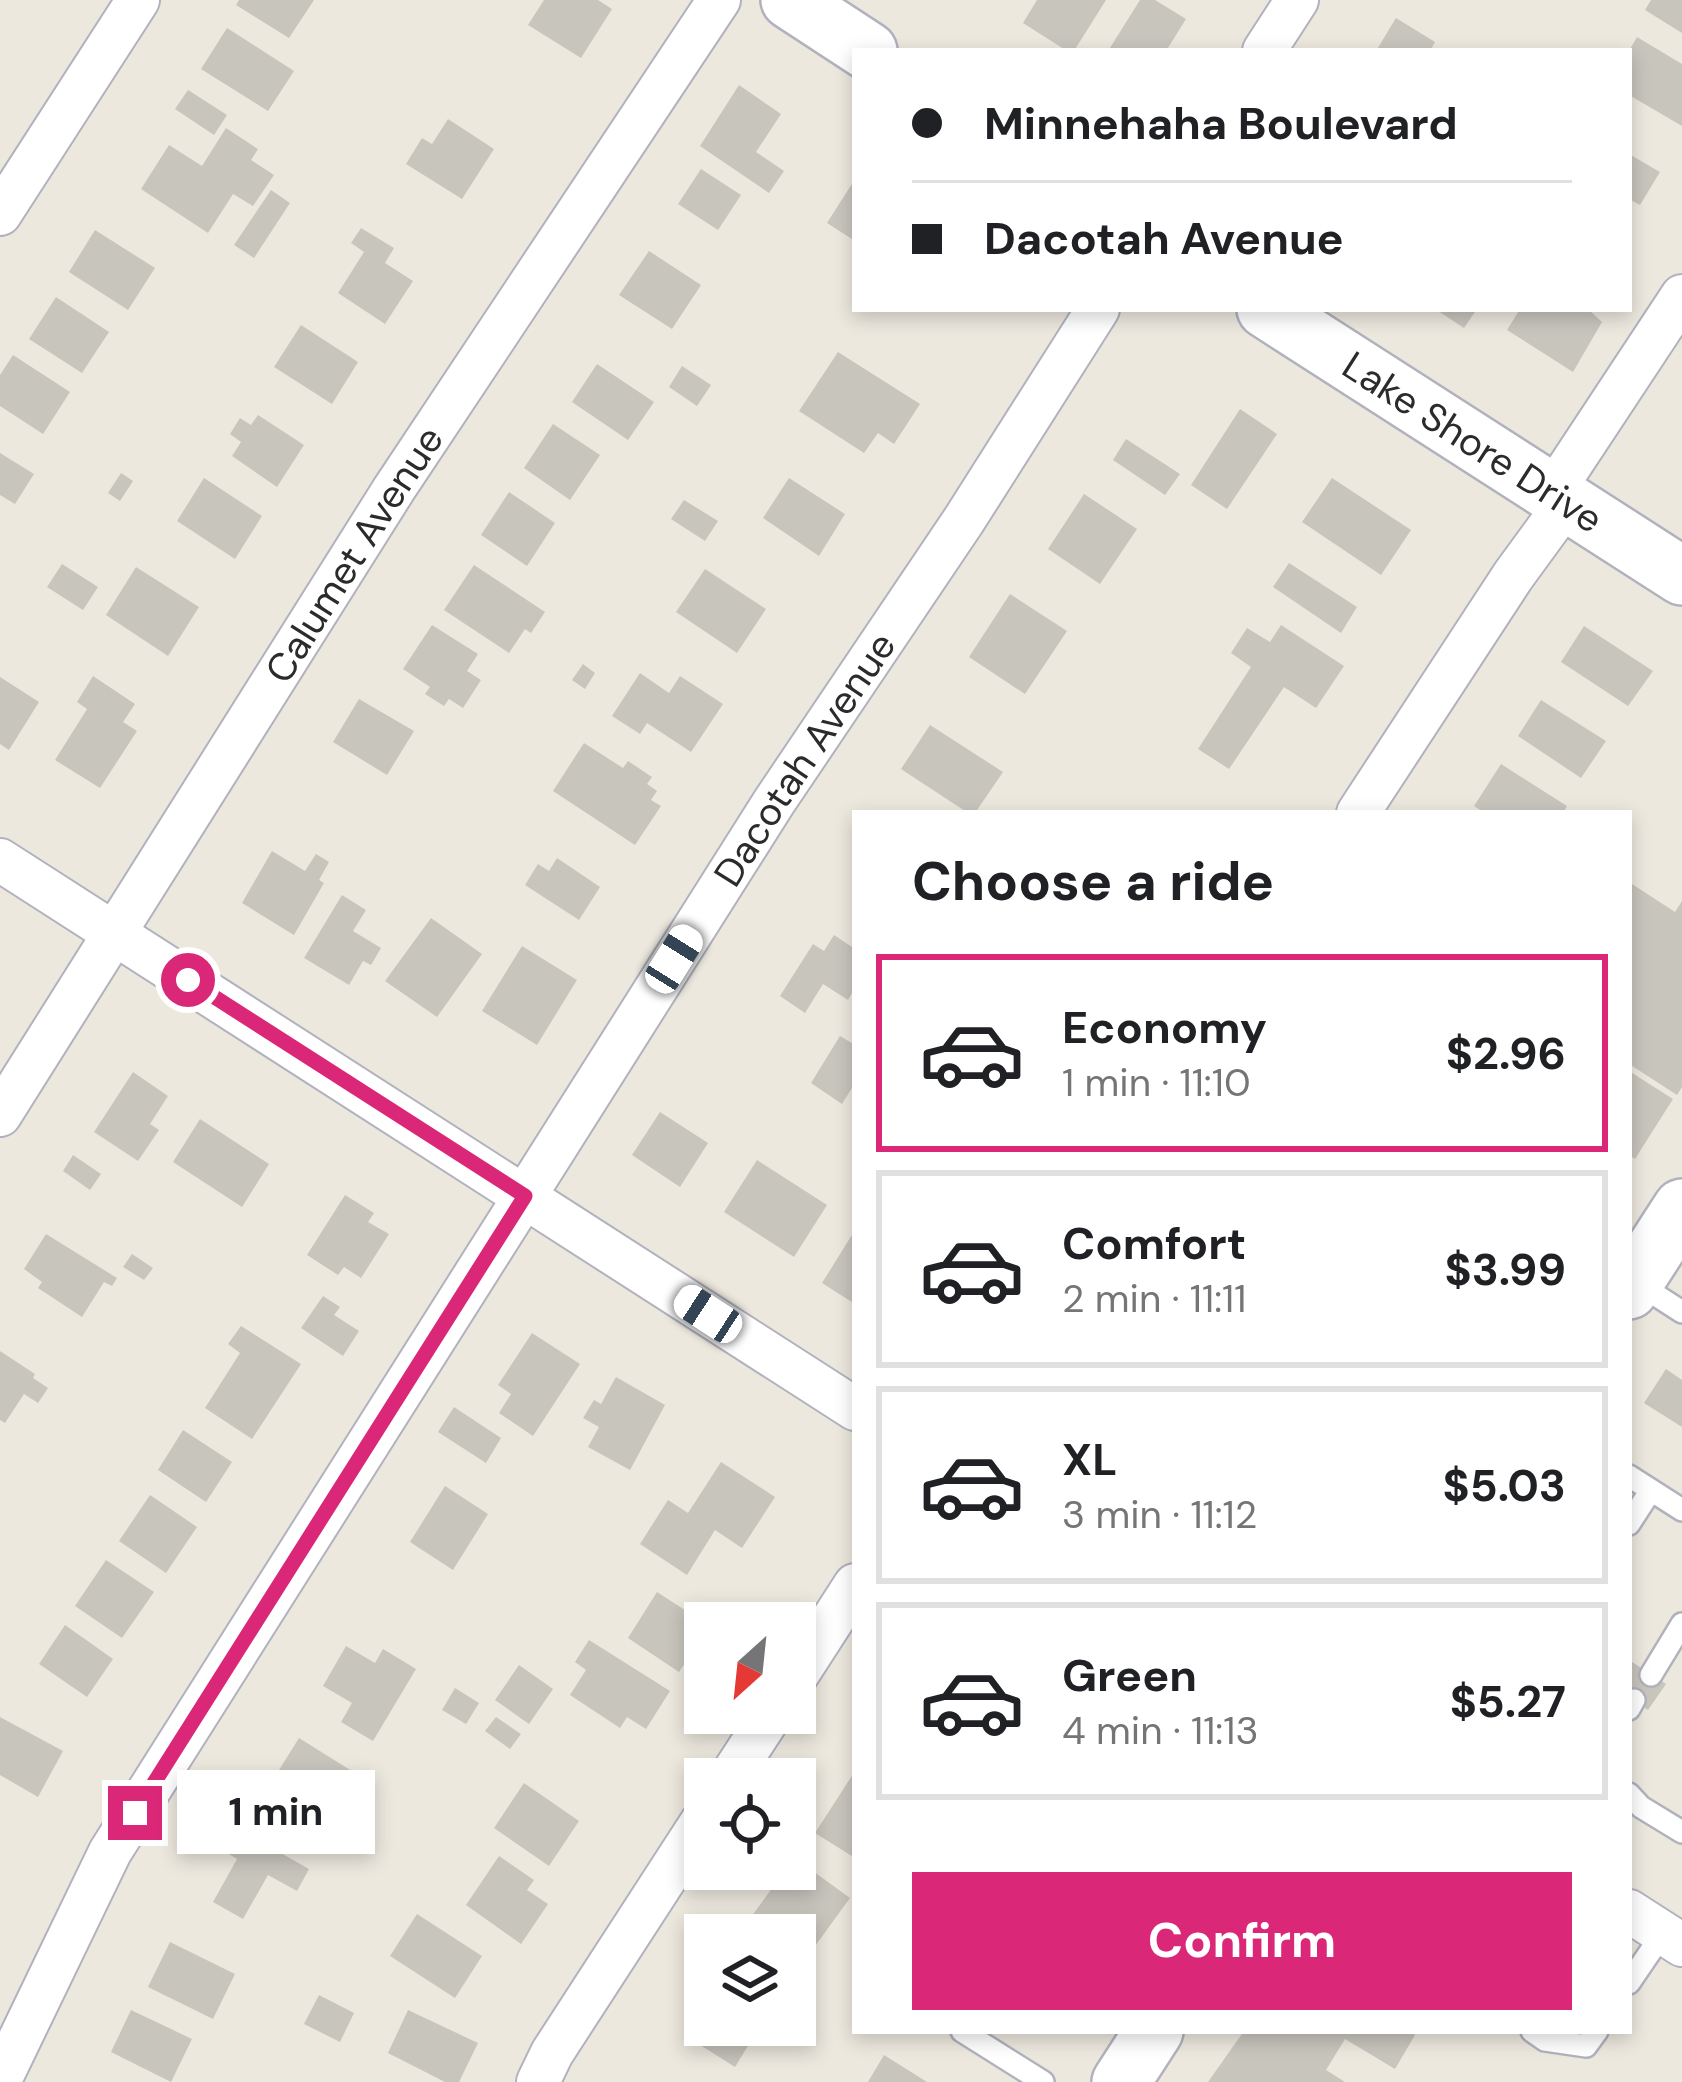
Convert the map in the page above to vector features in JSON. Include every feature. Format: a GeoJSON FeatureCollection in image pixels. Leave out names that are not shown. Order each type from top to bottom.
{"type":"FeatureCollection","features":[{"type":"Feature","properties":{"kind":"street"},"geometry":{"type":"LineString","coordinates":[[0,214],[138,0]]}},
{"type":"Feature","properties":{"kind":"street","name":"Calumet Avenue"},"geometry":{"type":"LineString","coordinates":[[0,1114],[394,489],[719,0]]}},
{"type":"Feature","properties":{"kind":"street"},"geometry":{"type":"LineString","coordinates":[[790,0],[863,48]]}},
{"type":"Feature","properties":{"kind":"street"},"geometry":{"type":"LineString","coordinates":[[1266,48],[1297,0]]}},
{"type":"Feature","properties":{"kind":"street"},"geometry":{"type":"LineString","coordinates":[[1360,810],[1513,576],[1682,296]]}},
{"type":"Feature","properties":{"kind":"street","name":"Dacotah Avenue"},"geometry":{"type":"LineString","coordinates":[[0,2080],[110,1852],[774,802],[964,520],[1096,312]]}},
{"type":"Feature","properties":{"kind":"street","name":"Lake Shore Drive"},"geometry":{"type":"LineString","coordinates":[[1271,312],[1682,576]]}},
{"type":"Feature","properties":{"kind":"street"},"geometry":{"type":"LineString","coordinates":[[0,860],[852,1407]]}},
{"type":"Feature","properties":{"kind":"street"},"geometry":{"type":"LineString","coordinates":[[816,1645],[852,1590]]}},
{"type":"Feature","properties":{"kind":"street"},"geometry":{"type":"LineString","coordinates":[[538,2082],[684,1850]]}},
{"type":"Feature","properties":{"kind":"street"},"geometry":{"type":"LineString","coordinates":[[1121,2082],[1152,2034]]}},
{"type":"Feature","properties":{"kind":"lane"},"geometry":{"type":"LineString","coordinates":[[1649,1253],[1682,1312]]}},
{"type":"Feature","properties":{"kind":"lane"},"geometry":{"type":"LineString","coordinates":[[1632,1478],[1682,1510]]}},
{"type":"Feature","properties":{"kind":"lane"},"geometry":{"type":"LineString","coordinates":[[1632,1518],[1651,1490]]}},
{"type":"Feature","properties":{"kind":"lane"},"geometry":{"type":"LineString","coordinates":[[1651,1675],[1682,1624]]}},
{"type":"Feature","properties":{"kind":"lane"},"geometry":{"type":"LineString","coordinates":[[1632,1796],[1682,1832]]}},
{"type":"Feature","properties":{"kind":"lane"},"geometry":{"type":"LineString","coordinates":[[1632,1977],[1658,1929]]}},
{"type":"Feature","properties":{"kind":"lane"},"geometry":{"type":"LineString","coordinates":[[967,2034],[1043,2082]]}},
{"type":"Feature","properties":{"kind":"lane"},"geometry":{"type":"LineString","coordinates":[[1536,2034],[1545,2040],[1586,2046],[1595,2034]]}},
{"type":"Feature","properties":{"kind":"building"},"geometry":{"type":"Polygon","coordinates":[[[239,0],[314,0],[289,38],[236,5],[239,0]]]}},
{"type":"Feature","properties":{"kind":"building"},"geometry":{"type":"Polygon","coordinates":[[[544,0],[598,0],[612,9],[581,58],[528,25],[544,0]]]}},
{"type":"Feature","properties":{"kind":"building"},"geometry":{"type":"Polygon","coordinates":[[[1037,0],[1106,0],[1076,48],[1062,48],[1023,23],[1037,0]]]}},
{"type":"Feature","properties":{"kind":"building"},"geometry":{"type":"Polygon","coordinates":[[[1140,0],[1155,0],[1186,19],[1168,48],[1110,48],[1140,0]]]}},
{"type":"Feature","properties":{"kind":"building"},"geometry":{"type":"Polygon","coordinates":[[[1651,0],[1682,0],[1682,33],[1645,10],[1651,0]]]}},
{"type":"Feature","properties":{"kind":"building"},"geometry":{"type":"Polygon","coordinates":[[[1396,18],[1435,42],[1432,48],[1378,48],[1396,18]]]}},
{"type":"Feature","properties":{"kind":"building"},"geometry":{"type":"Polygon","coordinates":[[[227,28],[294,71],[268,111],[201,69],[227,28]]]}},
{"type":"Feature","properties":{"kind":"building"},"geometry":{"type":"Polygon","coordinates":[[[1637,37],[1682,64],[1682,126],[1632,97],[1631,48],[1637,37]]]}},
{"type":"Feature","properties":{"kind":"building"},"geometry":{"type":"Polygon","coordinates":[[[739,85],[781,114],[756,152],[784,171],[769,193],[700,146],[739,85]]]}},
{"type":"Feature","properties":{"kind":"building"},"geometry":{"type":"Polygon","coordinates":[[[188,90],[227,115],[214,135],[175,109],[188,90]]]}},
{"type":"Feature","properties":{"kind":"building"},"geometry":{"type":"Polygon","coordinates":[[[448,119],[494,149],[462,199],[406,164],[422,138],[432,144],[448,119]]]}},
{"type":"Feature","properties":{"kind":"building"},"geometry":{"type":"Polygon","coordinates":[[[226,128],[258,149],[251,160],[274,175],[253,206],[233,194],[208,233],[141,189],[169,145],[202,166],[226,128]]]}},
{"type":"Feature","properties":{"kind":"building"},"geometry":{"type":"Polygon","coordinates":[[[1632,156],[1660,172],[1640,205],[1632,201],[1632,156]]]}},
{"type":"Feature","properties":{"kind":"building"},"geometry":{"type":"Polygon","coordinates":[[[701,169],[741,195],[718,230],[678,204],[701,169]]]}},
{"type":"Feature","properties":{"kind":"building"},"geometry":{"type":"Polygon","coordinates":[[[852,184],[852,239],[827,223],[852,184]]]}},
{"type":"Feature","properties":{"kind":"building"},"geometry":{"type":"Polygon","coordinates":[[[271,190],[290,203],[254,258],[234,245],[271,190]]]}},
{"type":"Feature","properties":{"kind":"building"},"geometry":{"type":"Polygon","coordinates":[[[361,228],[394,248],[385,263],[413,281],[385,324],[338,293],[364,252],[351,243],[361,228]]]}},
{"type":"Feature","properties":{"kind":"building"},"geometry":{"type":"Polygon","coordinates":[[[95,230],[155,268],[128,310],[69,272],[95,230]]]}},
{"type":"Feature","properties":{"kind":"building"},"geometry":{"type":"Polygon","coordinates":[[[649,251],[701,285],[672,329],[619,295],[649,251]]]}},
{"type":"Feature","properties":{"kind":"building"},"geometry":{"type":"Polygon","coordinates":[[[56,297],[109,332],[82,373],[29,339],[56,297]]]}},
{"type":"Feature","properties":{"kind":"building"},"geometry":{"type":"Polygon","coordinates":[[[1440,312],[1475,312],[1464,328],[1440,312]]]}},
{"type":"Feature","properties":{"kind":"building"},"geometry":{"type":"Polygon","coordinates":[[[1518,312],[1591,312],[1602,322],[1573,372],[1507,330],[1518,312]]]}},
{"type":"Feature","properties":{"kind":"building"},"geometry":{"type":"Polygon","coordinates":[[[301,325],[358,362],[332,404],[274,367],[301,325]]]}},
{"type":"Feature","properties":{"kind":"building"},"geometry":{"type":"Polygon","coordinates":[[[838,352],[920,404],[894,444],[878,433],[864,453],[799,411],[838,352]]]}},
{"type":"Feature","properties":{"kind":"building"},"geometry":{"type":"Polygon","coordinates":[[[13,355],[70,392],[43,434],[0,406],[0,375],[13,355]]]}},
{"type":"Feature","properties":{"kind":"building"},"geometry":{"type":"Polygon","coordinates":[[[597,364],[654,402],[628,440],[572,402],[597,364]]]}},
{"type":"Feature","properties":{"kind":"building"},"geometry":{"type":"Polygon","coordinates":[[[682,366],[711,385],[697,406],[669,387],[682,366]]]}},
{"type":"Feature","properties":{"kind":"building"},"geometry":{"type":"Polygon","coordinates":[[[1240,409],[1277,434],[1227,509],[1191,485],[1240,409]]]}},
{"type":"Feature","properties":{"kind":"building"},"geometry":{"type":"Polygon","coordinates":[[[258,415],[304,445],[277,487],[232,456],[241,442],[230,434],[240,418],[251,425],[258,415]]]}},
{"type":"Feature","properties":{"kind":"building"},"geometry":{"type":"Polygon","coordinates":[[[553,424],[600,455],[570,500],[524,468],[553,424]]]}},
{"type":"Feature","properties":{"kind":"building"},"geometry":{"type":"Polygon","coordinates":[[[1126,439],[1180,474],[1165,495],[1113,460],[1126,439]]]}},
{"type":"Feature","properties":{"kind":"building"},"geometry":{"type":"Polygon","coordinates":[[[0,453],[34,474],[15,504],[0,495],[0,453]]]}},
{"type":"Feature","properties":{"kind":"building"},"geometry":{"type":"Polygon","coordinates":[[[121,473],[133,481],[120,501],[108,493],[121,473]]]}},
{"type":"Feature","properties":{"kind":"building"},"geometry":{"type":"Polygon","coordinates":[[[204,478],[262,516],[235,559],[177,521],[204,478]]]}},
{"type":"Feature","properties":{"kind":"building"},"geometry":{"type":"Polygon","coordinates":[[[789,478],[845,514],[819,556],[763,518],[789,478]]]}},
{"type":"Feature","properties":{"kind":"building"},"geometry":{"type":"Polygon","coordinates":[[[1332,478],[1411,530],[1381,575],[1302,522],[1332,478]]]}},
{"type":"Feature","properties":{"kind":"building"},"geometry":{"type":"Polygon","coordinates":[[[509,492],[555,523],[527,566],[481,535],[509,492]]]}},
{"type":"Feature","properties":{"kind":"building"},"geometry":{"type":"Polygon","coordinates":[[[1084,494],[1137,529],[1100,584],[1048,549],[1084,494]]]}},
{"type":"Feature","properties":{"kind":"building"},"geometry":{"type":"Polygon","coordinates":[[[684,500],[718,521],[705,541],[671,519],[684,500]]]}},
{"type":"Feature","properties":{"kind":"building"},"geometry":{"type":"Polygon","coordinates":[[[1289,563],[1357,607],[1341,633],[1273,587],[1289,563]]]}},
{"type":"Feature","properties":{"kind":"building"},"geometry":{"type":"Polygon","coordinates":[[[62,564],[98,587],[83,610],[47,587],[62,564]]]}},
{"type":"Feature","properties":{"kind":"building"},"geometry":{"type":"Polygon","coordinates":[[[474,565],[545,612],[531,633],[525,629],[509,653],[444,610],[474,565]]]}},
{"type":"Feature","properties":{"kind":"building"},"geometry":{"type":"Polygon","coordinates":[[[136,567],[199,607],[168,656],[106,615],[136,567]]]}},
{"type":"Feature","properties":{"kind":"building"},"geometry":{"type":"Polygon","coordinates":[[[705,569],[766,609],[737,653],[676,612],[705,569]]]}},
{"type":"Feature","properties":{"kind":"building"},"geometry":{"type":"Polygon","coordinates":[[[1010,594],[1067,631],[1025,694],[969,657],[1010,594]]]}},
{"type":"Feature","properties":{"kind":"building"},"geometry":{"type":"Polygon","coordinates":[[[432,625],[478,654],[467,671],[481,680],[463,708],[449,699],[444,706],[425,694],[430,687],[403,669],[432,625]]]}},
{"type":"Feature","properties":{"kind":"building"},"geometry":{"type":"Polygon","coordinates":[[[1281,625],[1344,666],[1316,708],[1284,687],[1229,769],[1198,749],[1251,667],[1231,653],[1247,628],[1270,642],[1281,625]]]}},
{"type":"Feature","properties":{"kind":"building"},"geometry":{"type":"Polygon","coordinates":[[[1584,626],[1653,671],[1628,706],[1561,662],[1584,626]]]}},
{"type":"Feature","properties":{"kind":"building"},"geometry":{"type":"Polygon","coordinates":[[[583,664],[595,673],[585,689],[572,680],[583,664]]]}},
{"type":"Feature","properties":{"kind":"building"},"geometry":{"type":"Polygon","coordinates":[[[640,673],[669,693],[680,676],[723,704],[691,752],[647,723],[640,734],[612,716],[640,673]]]}},
{"type":"Feature","properties":{"kind":"building"},"geometry":{"type":"Polygon","coordinates":[[[93,676],[135,704],[123,722],[137,731],[100,788],[55,760],[87,709],[77,702],[93,676]]]}},
{"type":"Feature","properties":{"kind":"building"},"geometry":{"type":"Polygon","coordinates":[[[0,677],[39,702],[9,750],[0,744],[0,677]]]}},
{"type":"Feature","properties":{"kind":"building"},"geometry":{"type":"Polygon","coordinates":[[[359,699],[414,731],[387,775],[333,742],[359,699]]]}},
{"type":"Feature","properties":{"kind":"building"},"geometry":{"type":"Polygon","coordinates":[[[1541,700],[1606,741],[1581,778],[1518,736],[1541,700]]]}},
{"type":"Feature","properties":{"kind":"building"},"geometry":{"type":"Polygon","coordinates":[[[930,725],[1003,772],[977,810],[963,810],[901,769],[930,725]]]}},
{"type":"Feature","properties":{"kind":"building"},"geometry":{"type":"Polygon","coordinates":[[[584,743],[623,768],[628,761],[652,777],[647,784],[657,791],[651,800],[661,806],[635,845],[553,791],[584,743]]]}},
{"type":"Feature","properties":{"kind":"building"},"geometry":{"type":"Polygon","coordinates":[[[1501,764],[1567,806],[1565,810],[1480,810],[1474,806],[1501,764]]]}},
{"type":"Feature","properties":{"kind":"building"},"geometry":{"type":"Polygon","coordinates":[[[272,851],[305,871],[316,854],[329,862],[319,880],[324,883],[294,935],[242,903],[272,851]]]}},
{"type":"Feature","properties":{"kind":"building"},"geometry":{"type":"Polygon","coordinates":[[[557,858],[600,887],[579,920],[525,885],[538,864],[549,871],[557,858]]]}},
{"type":"Feature","properties":{"kind":"building"},"geometry":{"type":"Polygon","coordinates":[[[1632,884],[1675,912],[1682,901],[1682,1087],[1677,1095],[1632,1066],[1632,884]]]}},
{"type":"Feature","properties":{"kind":"building"},"geometry":{"type":"Polygon","coordinates":[[[342,895],[366,910],[353,931],[381,948],[371,965],[363,961],[349,985],[304,958],[342,895]]]}},
{"type":"Feature","properties":{"kind":"building"},"geometry":{"type":"Polygon","coordinates":[[[431,918],[482,954],[437,1017],[385,981],[431,918]]]}},
{"type":"Feature","properties":{"kind":"building"},"geometry":{"type":"Polygon","coordinates":[[[834,935],[852,947],[852,993],[848,1000],[823,984],[805,1013],[780,996],[813,944],[824,951],[834,935]]]}},
{"type":"Feature","properties":{"kind":"building"},"geometry":{"type":"Polygon","coordinates":[[[522,946],[577,980],[537,1045],[482,1011],[522,946]]]}},
{"type":"Feature","properties":{"kind":"building"},"geometry":{"type":"Polygon","coordinates":[[[840,1036],[852,1043],[852,1088],[842,1104],[811,1083],[840,1036]]]}},
{"type":"Feature","properties":{"kind":"building"},"geometry":{"type":"Polygon","coordinates":[[[133,1072],[168,1096],[150,1124],[159,1130],[138,1161],[94,1132],[133,1072]]]}},
{"type":"Feature","properties":{"kind":"building"},"geometry":{"type":"Polygon","coordinates":[[[1632,1073],[1673,1099],[1635,1159],[1632,1157],[1632,1073]]]}},
{"type":"Feature","properties":{"kind":"building"},"geometry":{"type":"Polygon","coordinates":[[[660,1112],[708,1143],[680,1187],[632,1155],[660,1112]]]}},
{"type":"Feature","properties":{"kind":"building"},"geometry":{"type":"Polygon","coordinates":[[[200,1119],[269,1164],[242,1207],[173,1162],[200,1119]]]}},
{"type":"Feature","properties":{"kind":"building"},"geometry":{"type":"Polygon","coordinates":[[[73,1155],[101,1174],[90,1190],[63,1171],[73,1155]]]}},
{"type":"Feature","properties":{"kind":"building"},"geometry":{"type":"Polygon","coordinates":[[[757,1160],[827,1205],[794,1257],[724,1212],[757,1160]]]}},
{"type":"Feature","properties":{"kind":"building"},"geometry":{"type":"Polygon","coordinates":[[[345,1195],[374,1213],[368,1222],[389,1234],[361,1278],[344,1267],[338,1275],[307,1255],[345,1195]]]}},
{"type":"Feature","properties":{"kind":"building"},"geometry":{"type":"Polygon","coordinates":[[[46,1234],[117,1278],[112,1286],[104,1282],[82,1317],[38,1288],[42,1282],[24,1269],[46,1234]]]}},
{"type":"Feature","properties":{"kind":"building"},"geometry":{"type":"Polygon","coordinates":[[[852,1235],[852,1302],[822,1283],[852,1235]]]}},
{"type":"Feature","properties":{"kind":"building"},"geometry":{"type":"Polygon","coordinates":[[[132,1254],[153,1268],[144,1280],[123,1267],[132,1254]]]}},
{"type":"Feature","properties":{"kind":"building"},"geometry":{"type":"Polygon","coordinates":[[[323,1296],[340,1307],[334,1315],[359,1331],[343,1356],[301,1328],[323,1296]]]}},
{"type":"Feature","properties":{"kind":"building"},"geometry":{"type":"Polygon","coordinates":[[[241,1326],[301,1364],[252,1439],[205,1408],[240,1353],[228,1344],[241,1326]]]}},
{"type":"Feature","properties":{"kind":"building"},"geometry":{"type":"Polygon","coordinates":[[[532,1333],[580,1364],[533,1436],[499,1413],[511,1394],[498,1385],[532,1333]]]}},
{"type":"Feature","properties":{"kind":"building"},"geometry":{"type":"Polygon","coordinates":[[[0,1351],[48,1388],[38,1403],[24,1394],[5,1423],[0,1420],[0,1351]]]}},
{"type":"Feature","properties":{"kind":"building"},"geometry":{"type":"Polygon","coordinates":[[[1666,1369],[1682,1380],[1682,1427],[1644,1403],[1666,1369]]]}},
{"type":"Feature","properties":{"kind":"building"},"geometry":{"type":"Polygon","coordinates":[[[616,1377],[665,1405],[630,1470],[588,1447],[599,1427],[583,1418],[594,1400],[601,1404],[616,1377]]]}},
{"type":"Feature","properties":{"kind":"building"},"geometry":{"type":"Polygon","coordinates":[[[454,1407],[501,1438],[486,1463],[438,1432],[454,1407]]]}},
{"type":"Feature","properties":{"kind":"building"},"geometry":{"type":"Polygon","coordinates":[[[183,1430],[232,1462],[206,1502],[158,1470],[183,1430]]]}},
{"type":"Feature","properties":{"kind":"building"},"geometry":{"type":"Polygon","coordinates":[[[721,1462],[775,1497],[742,1548],[715,1530],[687,1575],[640,1544],[668,1500],[688,1513],[721,1462]]]}},
{"type":"Feature","properties":{"kind":"building"},"geometry":{"type":"Polygon","coordinates":[[[445,1486],[488,1514],[453,1570],[410,1542],[445,1486]]]}},
{"type":"Feature","properties":{"kind":"building"},"geometry":{"type":"Polygon","coordinates":[[[150,1495],[197,1527],[166,1573],[119,1541],[150,1495]]]}},
{"type":"Feature","properties":{"kind":"building"},"geometry":{"type":"Polygon","coordinates":[[[106,1560],[154,1592],[122,1638],[75,1606],[106,1560]]]}},
{"type":"Feature","properties":{"kind":"building"},"geometry":{"type":"Polygon","coordinates":[[[657,1592],[684,1609],[684,1664],[679,1672],[628,1638],[657,1592]]]}},
{"type":"Feature","properties":{"kind":"building"},"geometry":{"type":"Polygon","coordinates":[[[65,1625],[113,1659],[87,1697],[39,1664],[65,1625]]]}},
{"type":"Feature","properties":{"kind":"building"},"geometry":{"type":"Polygon","coordinates":[[[589,1640],[670,1691],[646,1729],[627,1717],[620,1728],[570,1695],[586,1670],[575,1662],[589,1640]]]}},
{"type":"Feature","properties":{"kind":"building"},"geometry":{"type":"Polygon","coordinates":[[[346,1646],[375,1663],[383,1649],[416,1669],[373,1741],[341,1722],[352,1703],[323,1686],[346,1646]]]}},
{"type":"Feature","properties":{"kind":"building"},"geometry":{"type":"Polygon","coordinates":[[[1632,1662],[1666,1684],[1648,1710],[1632,1699],[1632,1662]]]}},
{"type":"Feature","properties":{"kind":"building"},"geometry":{"type":"Polygon","coordinates":[[[519,1665],[553,1689],[529,1724],[495,1700],[519,1665]]]}},
{"type":"Feature","properties":{"kind":"building"},"geometry":{"type":"Polygon","coordinates":[[[455,1688],[479,1703],[466,1724],[442,1710],[455,1688]]]}},
{"type":"Feature","properties":{"kind":"building"},"geometry":{"type":"Polygon","coordinates":[[[0,1717],[63,1751],[38,1797],[0,1775],[0,1717]]]}},
{"type":"Feature","properties":{"kind":"building"},"geometry":{"type":"Polygon","coordinates":[[[496,1717],[521,1734],[510,1749],[485,1731],[496,1717]]]}},
{"type":"Feature","properties":{"kind":"building"},"geometry":{"type":"Polygon","coordinates":[[[299,1738],[371,1783],[341,1831],[269,1786],[299,1738]]]}},
{"type":"Feature","properties":{"kind":"building"},"geometry":{"type":"Polygon","coordinates":[[[852,1776],[852,1856],[816,1831],[852,1776]]]}},
{"type":"Feature","properties":{"kind":"building"},"geometry":{"type":"Polygon","coordinates":[[[524,1783],[579,1821],[549,1866],[494,1828],[524,1783]]]}},
{"type":"Feature","properties":{"kind":"building"},"geometry":{"type":"Polygon","coordinates":[[[237,1828],[309,1869],[297,1891],[268,1875],[243,1919],[213,1902],[237,1859],[224,1851],[237,1828]]]}},
{"type":"Feature","properties":{"kind":"building"},"geometry":{"type":"Polygon","coordinates":[[[499,1856],[534,1880],[527,1890],[548,1904],[521,1944],[466,1905],[499,1856]]]}},
{"type":"Feature","properties":{"kind":"building"},"geometry":{"type":"Polygon","coordinates":[[[816,1873],[850,1898],[816,1945],[816,1914],[753,1914],[771,1890],[816,1890],[816,1873]]]}},
{"type":"Feature","properties":{"kind":"building"},"geometry":{"type":"Polygon","coordinates":[[[417,1914],[482,1956],[455,1998],[390,1956],[417,1914]]]}},
{"type":"Feature","properties":{"kind":"building"},"geometry":{"type":"Polygon","coordinates":[[[170,1942],[235,1974],[213,2019],[148,1987],[170,1942]]]}},
{"type":"Feature","properties":{"kind":"building"},"geometry":{"type":"Polygon","coordinates":[[[319,1995],[354,2013],[340,2042],[304,2024],[319,1995]]]}},
{"type":"Feature","properties":{"kind":"building"},"geometry":{"type":"Polygon","coordinates":[[[131,2010],[192,2039],[171,2082],[111,2052],[131,2010]]]}},
{"type":"Feature","properties":{"kind":"building"},"geometry":{"type":"Polygon","coordinates":[[[408,2010],[478,2043],[459,2082],[445,2082],[388,2053],[408,2010]]]}},
{"type":"Feature","properties":{"kind":"building"},"geometry":{"type":"Polygon","coordinates":[[[1242,2034],[1415,2035],[1395,2069],[1345,2039],[1326,2070],[1345,2082],[1208,2082],[1242,2034]]]}},
{"type":"Feature","properties":{"kind":"building"},"geometry":{"type":"Polygon","coordinates":[[[702,2046],[748,2046],[735,2067],[702,2046]]]}},
{"type":"Feature","properties":{"kind":"building"},"geometry":{"type":"Polygon","coordinates":[[[884,2055],[927,2082],[868,2082],[884,2055]]]}},
{"type":"Feature","properties":{"kind":"route"},"geometry":{"type":"LineString","coordinates":[[135,1813],[525,1196],[188,980]]}}]}
